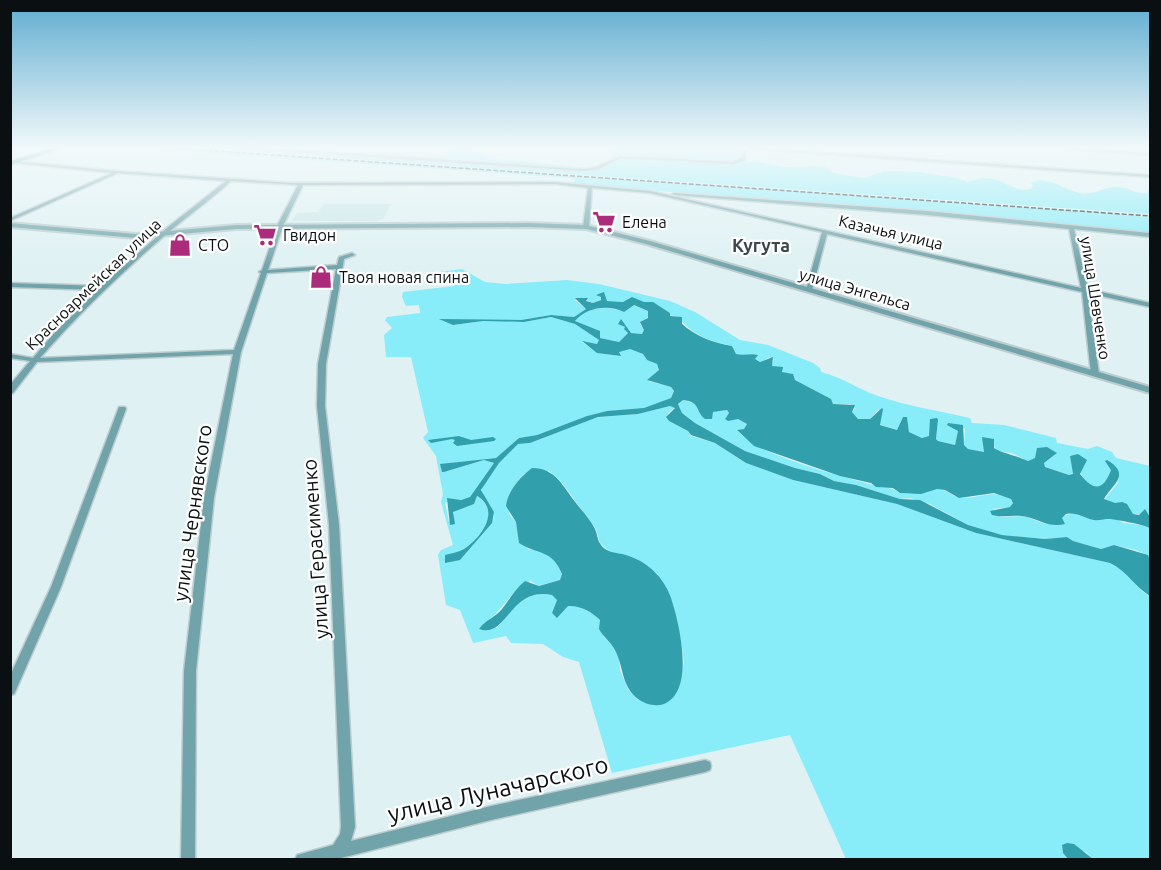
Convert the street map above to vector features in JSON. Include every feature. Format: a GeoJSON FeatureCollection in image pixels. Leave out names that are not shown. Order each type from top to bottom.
{"type":"FeatureCollection","features":[{"type":"Feature","properties":{"kind":"street"},"geometry":{"type":"LineString","coordinates":[[10,220],[82,188]]}},
{"type":"Feature","properties":{"kind":"street","name":"Красноармейская улица"},"geometry":{"type":"LineString","coordinates":[[10,391],[34,360],[104,288],[162,234],[221,188]]}},
{"type":"Feature","properties":{"kind":"street","name":"улица Чернявского"},"geometry":{"type":"LineString","coordinates":[[188,860],[189,699],[193,636],[209,498],[237,352],[262,272],[280,226],[300,188]]}},
{"type":"Feature","properties":{"kind":"street"},"geometry":{"type":"LineString","coordinates":[[586,227],[590,188]]}},
{"type":"Feature","properties":{"kind":"street","name":"Казачья улица"},"geometry":{"type":"LineString","coordinates":[[597,188],[650,192],[1150,305]]}},
{"type":"Feature","properties":{"kind":"street"},"geometry":{"type":"LineString","coordinates":[[650,192],[903,211],[1150,235]]}},
{"type":"Feature","properties":{"kind":"street","name":"улица Энгельса"},"geometry":{"type":"LineString","coordinates":[[10,225],[128,236],[214,228],[280,226],[454,224],[586,227],[641,240],[1150,390]]}},
{"type":"Feature","properties":{"kind":"street","name":"улица Шевченко"},"geometry":{"type":"LineString","coordinates":[[1071,226],[1085,290],[1095,374]]}},
{"type":"Feature","properties":{"kind":"street"},"geometry":{"type":"LineString","coordinates":[[809,290],[825,231]]}},
{"type":"Feature","properties":{"kind":"street"},"geometry":{"type":"LineString","coordinates":[[262,272],[339,267],[342,257],[352,255]]}},
{"type":"Feature","properties":{"kind":"street","name":"улица Герасименко"},"geometry":{"type":"LineString","coordinates":[[338,850],[346,837],[348,827],[334,525],[321,389],[323,354],[339,267]]}},
{"type":"Feature","properties":{"kind":"street"},"geometry":{"type":"LineString","coordinates":[[10,285],[104,288]]}},
{"type":"Feature","properties":{"kind":"street"},"geometry":{"type":"LineString","coordinates":[[10,356],[34,360],[237,352]]}},
{"type":"Feature","properties":{"kind":"street"},"geometry":{"type":"LineString","coordinates":[[10,382],[24,373]]}},
{"type":"Feature","properties":{"kind":"street"},"geometry":{"type":"LineString","coordinates":[[10,690],[56,587],[122,409]]}},
{"type":"Feature","properties":{"kind":"street","name":"улица Луначарского"},"geometry":{"type":"LineString","coordinates":[[302,860],[491,813],[705,766]]}},
{"type":"Feature","properties":{"kind":"shaded area"},"geometry":{"type":"Polygon","coordinates":[[[612,188],[741,188],[1096,212],[1150,217],[1150,234],[918,210],[612,188]]]}},
{"type":"Feature","properties":{"kind":"shaded area"},"geometry":{"type":"Polygon","coordinates":[[[767,188],[1015,188],[1023,190],[1032,188],[1065,188],[1085,194],[1107,188],[1121,188],[1144,193],[1150,190],[1150,214],[767,188]]]}},
{"type":"Feature","properties":{"kind":"shaded area"},"geometry":{"type":"Polygon","coordinates":[[[324,204],[391,204],[383,219],[377,221],[292,221],[297,213],[318,212],[324,204]]]}},
{"type":"Feature","properties":{"kind":"shaded area"},"geometry":{"type":"Polygon","coordinates":[[[462,269],[485,282],[506,284],[567,280],[599,284],[670,301],[695,312],[740,340],[768,345],[813,363],[820,368],[821,372],[878,396],[912,406],[970,418],[972,423],[1004,425],[1056,438],[1057,443],[1088,449],[1097,446],[1112,452],[1116,458],[1150,466],[1150,517],[1146,514],[1133,514],[1104,500],[1118,483],[1119,474],[1112,470],[1104,485],[1098,487],[1085,480],[1081,473],[1080,470],[1085,464],[1070,455],[1073,474],[1069,475],[1045,467],[1044,463],[1055,455],[1028,461],[1012,453],[997,451],[993,444],[983,442],[984,452],[968,449],[964,445],[965,428],[958,431],[955,445],[936,439],[938,421],[930,419],[930,436],[922,438],[909,432],[907,417],[903,417],[897,430],[879,424],[879,409],[870,419],[859,419],[853,415],[855,408],[851,404],[833,404],[830,399],[795,380],[790,373],[771,366],[774,359],[769,357],[761,362],[755,359],[756,354],[747,357],[736,354],[732,346],[702,336],[689,328],[679,317],[669,315],[670,313],[653,303],[606,301],[604,293],[598,295],[602,299],[593,303],[586,300],[575,300],[586,309],[574,317],[551,315],[521,320],[444,320],[453,325],[483,321],[524,322],[551,317],[575,324],[599,340],[598,344],[582,342],[598,353],[620,356],[619,350],[630,349],[643,354],[647,360],[657,364],[659,371],[648,381],[671,387],[674,391],[671,398],[644,409],[607,411],[537,435],[519,438],[496,458],[452,463],[444,472],[484,460],[494,463],[470,497],[445,503],[449,522],[455,510],[474,504],[476,496],[484,502],[488,509],[486,524],[475,539],[461,551],[462,558],[494,518],[494,513],[482,492],[482,487],[499,463],[518,444],[530,443],[598,417],[638,414],[670,406],[675,407],[668,413],[669,421],[688,431],[691,436],[715,443],[746,463],[793,480],[897,504],[976,533],[1110,563],[1123,569],[1143,592],[1150,596],[1150,859],[1093,859],[1086,852],[1062,845],[1063,853],[1068,859],[846,859],[790,735],[612,773],[579,662],[563,657],[543,644],[511,643],[506,636],[473,643],[460,610],[446,605],[438,555],[441,550],[453,545],[441,502],[443,494],[436,456],[423,438],[428,432],[411,357],[386,357],[384,335],[392,328],[385,320],[387,317],[420,313],[419,305],[406,306],[402,297],[403,292],[454,286],[453,276],[439,272],[462,269]],[[549,471],[524,474],[517,483],[509,514],[516,522],[528,549],[545,554],[557,564],[562,574],[560,580],[538,586],[531,581],[523,585],[483,624],[497,628],[520,602],[534,595],[552,595],[557,600],[552,613],[557,617],[568,605],[575,605],[594,614],[601,621],[603,636],[614,647],[628,689],[638,700],[679,684],[684,662],[681,641],[666,587],[657,573],[624,555],[614,555],[600,543],[596,529],[560,480],[549,471]]]}},
{"type":"Feature","properties":{"kind":"shaded area"},"geometry":{"type":"Polygon","coordinates":[[[604,292],[607,301],[623,302],[632,297],[644,302],[653,302],[670,313],[670,316],[682,317],[682,324],[699,335],[732,346],[736,354],[758,355],[755,359],[760,362],[773,357],[772,366],[783,367],[782,372],[793,374],[795,380],[831,399],[833,404],[855,405],[852,412],[858,419],[870,419],[882,408],[880,425],[897,430],[903,417],[907,417],[909,432],[922,438],[929,436],[930,419],[937,418],[936,439],[938,441],[955,445],[958,431],[947,425],[948,423],[963,425],[964,445],[968,449],[984,452],[982,437],[994,439],[994,448],[1028,461],[1035,458],[1037,448],[1047,447],[1057,453],[1044,463],[1045,467],[1069,475],[1073,474],[1070,456],[1078,454],[1087,460],[1080,474],[1095,486],[1102,485],[1111,470],[1105,461],[1107,460],[1115,465],[1119,476],[1104,499],[1127,504],[1133,514],[1139,515],[1145,509],[1150,517],[1150,528],[1117,520],[1094,520],[1073,514],[1066,514],[1062,518],[1065,524],[1060,525],[1023,516],[992,515],[990,511],[1010,507],[1013,503],[1011,499],[994,493],[959,498],[945,490],[937,489],[921,494],[900,493],[893,488],[876,487],[871,483],[840,476],[754,446],[737,430],[744,429],[747,424],[738,419],[728,421],[725,419],[729,413],[727,410],[713,412],[712,419],[705,419],[693,403],[683,400],[678,404],[682,413],[695,423],[745,451],[820,474],[834,481],[856,485],[900,499],[920,500],[968,525],[1002,535],[1045,539],[1067,537],[1101,549],[1114,545],[1148,555],[1150,596],[1110,563],[976,533],[897,504],[793,480],[746,463],[715,443],[691,435],[669,421],[666,417],[675,408],[670,406],[638,414],[598,417],[530,443],[518,444],[499,463],[481,490],[494,512],[492,523],[460,560],[445,563],[445,555],[464,549],[477,538],[488,516],[488,508],[477,496],[474,504],[453,512],[455,524],[450,525],[447,498],[461,500],[470,497],[494,463],[484,460],[444,472],[440,464],[496,458],[519,438],[537,435],[607,411],[644,408],[671,398],[674,391],[671,387],[647,380],[659,370],[657,364],[647,360],[643,354],[630,349],[619,352],[621,356],[597,353],[582,341],[597,344],[599,340],[575,324],[551,317],[524,322],[483,321],[453,325],[439,319],[521,320],[551,315],[574,317],[586,309],[575,298],[588,298],[586,301],[593,303],[601,300],[601,297],[596,295],[604,292]],[[634,305],[624,312],[612,308],[598,308],[585,313],[575,321],[600,331],[600,338],[619,342],[628,333],[625,327],[618,324],[621,319],[631,333],[642,334],[644,330],[640,322],[648,318],[648,311],[634,305]]]}},
{"type":"Feature","properties":{"kind":"shaded area"},"geometry":{"type":"Polygon","coordinates":[[[633,305],[648,311],[649,316],[640,324],[645,330],[642,334],[631,333],[621,321],[619,324],[625,327],[628,333],[619,342],[600,338],[599,331],[575,321],[591,310],[611,308],[624,312],[633,305]]]}},
{"type":"Feature","properties":{"kind":"shaded area"},"geometry":{"type":"Polygon","coordinates":[[[683,400],[711,415],[713,412],[727,410],[729,413],[725,419],[738,419],[747,424],[744,430],[738,431],[763,449],[823,471],[878,487],[911,494],[937,489],[962,498],[987,495],[1004,496],[1011,499],[1013,503],[1010,507],[993,509],[1001,517],[1024,516],[1045,524],[1072,513],[1095,520],[1116,519],[1124,523],[1149,526],[1150,560],[1147,555],[1136,550],[1114,545],[1101,549],[1067,537],[1045,539],[1002,535],[968,525],[930,504],[910,498],[900,499],[856,485],[834,481],[820,474],[745,451],[695,423],[682,413],[678,404],[683,400]]]}},
{"type":"Feature","properties":{"kind":"shaded area"},"geometry":{"type":"Polygon","coordinates":[[[459,436],[471,440],[493,437],[496,439],[457,446],[453,443],[455,440],[452,439],[431,443],[428,440],[459,436]]]}},
{"type":"Feature","properties":{"kind":"shaded area"},"geometry":{"type":"Polygon","coordinates":[[[532,468],[547,471],[558,480],[591,522],[599,542],[605,549],[626,555],[648,566],[668,590],[681,639],[682,671],[680,685],[674,697],[664,704],[647,704],[632,694],[615,650],[599,629],[600,620],[586,610],[572,606],[568,606],[557,618],[552,613],[557,600],[552,595],[538,594],[527,598],[496,627],[488,630],[479,629],[500,612],[525,581],[539,586],[560,580],[562,574],[549,556],[519,543],[516,522],[506,506],[515,485],[532,468]]]}},
{"type":"Feature","properties":{"kind":"shaded area"},"geometry":{"type":"Polygon","coordinates":[[[1074,844],[1093,859],[1068,859],[1063,853],[1062,845],[1074,844]]]}},
{"type":"Feature","properties":{"kind":"railway"},"geometry":{"type":"LineString","coordinates":[[742,188],[1150,216]]}},
{"type":"Feature","properties":{"kind":"place","name":"Елена"},"geometry":{"type":"Point","coordinates":[604,222]}},
{"type":"Feature","properties":{"kind":"place","name":"Гвидон"},"geometry":{"type":"Point","coordinates":[265,235]}},
{"type":"Feature","properties":{"kind":"place","name":"СТО"},"geometry":{"type":"Point","coordinates":[180,245]}},
{"type":"Feature","properties":{"kind":"place","name":"Твоя новая спина"},"geometry":{"type":"Point","coordinates":[321,277]}},
{"type":"Feature","properties":{"kind":"district","name":"Кугута"},"geometry":{"type":"Point","coordinates":[761,245]}}]}
